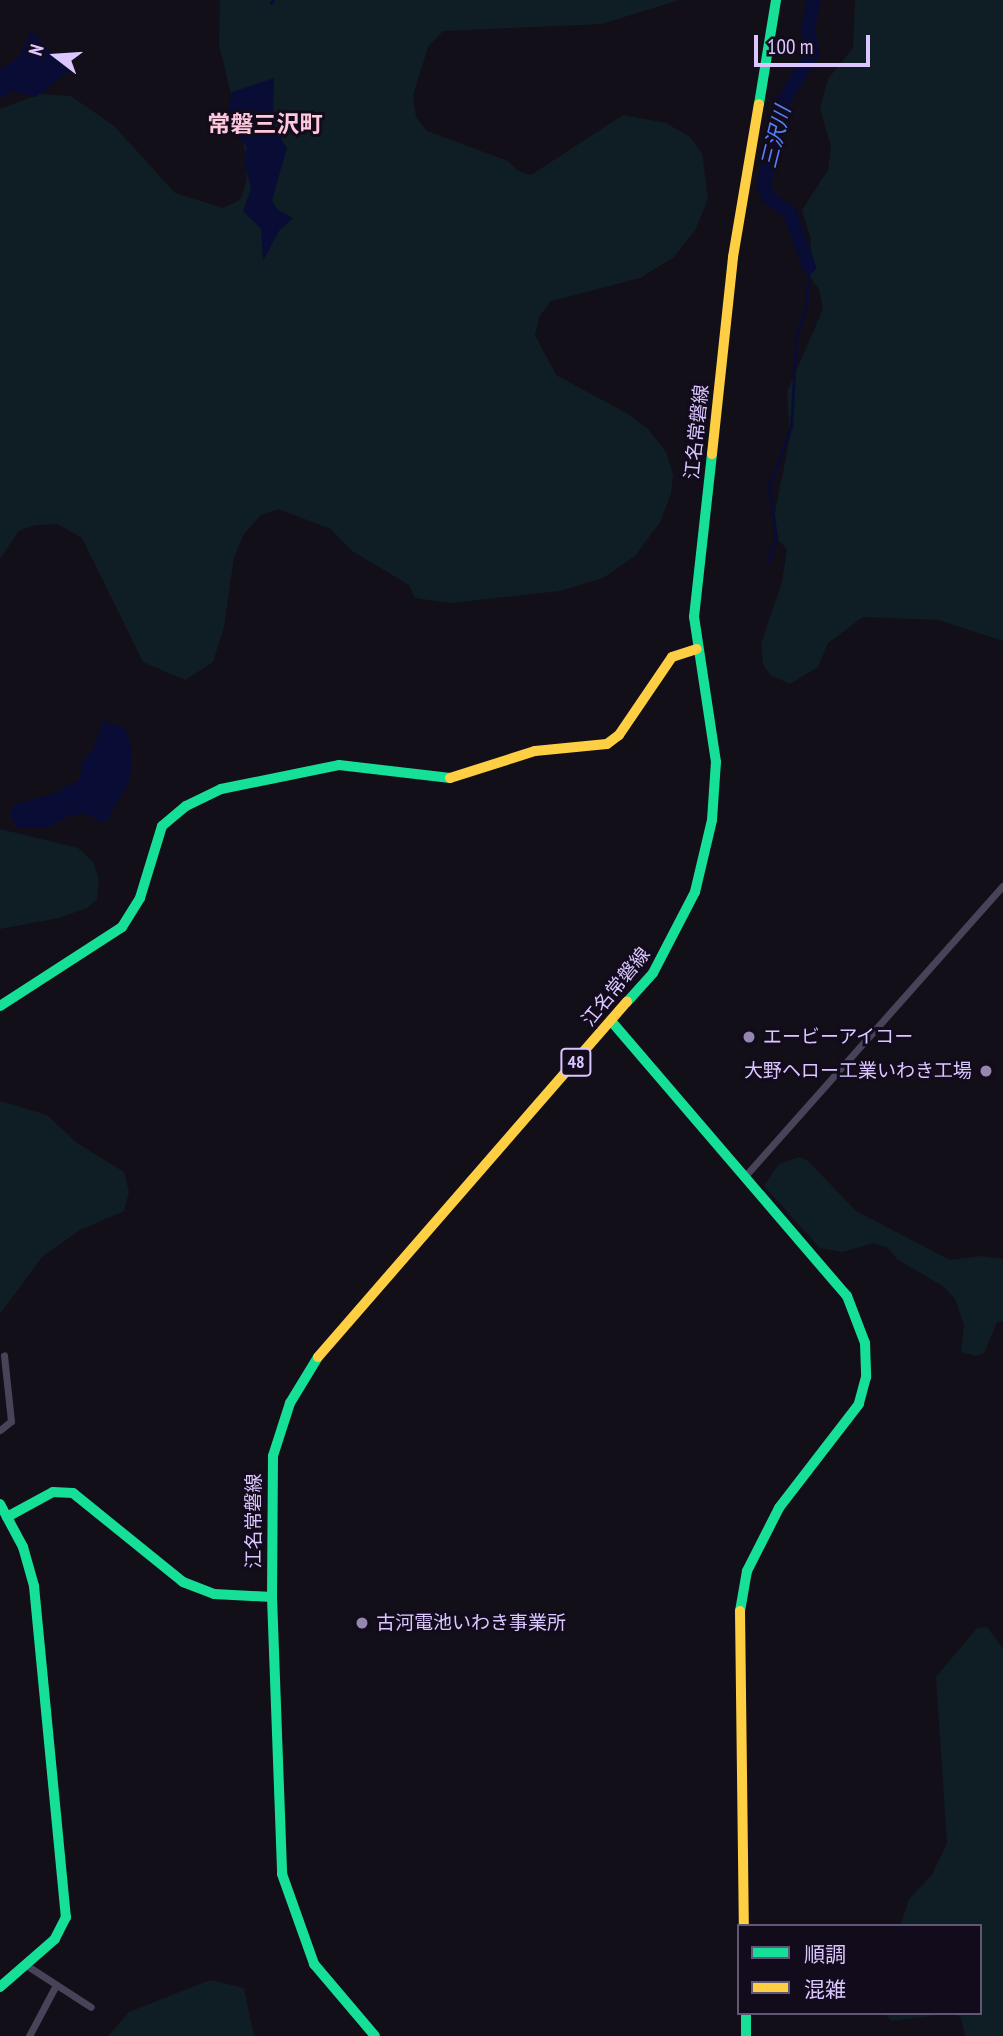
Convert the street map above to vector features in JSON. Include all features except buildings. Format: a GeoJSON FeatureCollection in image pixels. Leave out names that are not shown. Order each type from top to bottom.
{"type":"FeatureCollection","features":[{"type":"Feature","properties":{"kind":"street","name":"江名常磐線"},"geometry":{"type":"LineString","coordinates":[[374,2036],[342,2003],[314,1964],[282,1874],[270,1477],[280,1427],[301,1382],[378,1286],[653,973],[674,938],[695,892],[705,850],[716,762],[694,617],[733,257],[776,0]]}},
{"type":"Feature","properties":{"kind":"street"},"geometry":{"type":"LineString","coordinates":[[0,1006],[122,927],[140,898],[152,848],[162,826],[186,806],[221,789],[339,765],[450,778],[535,751],[607,744],[619,735],[673,657],[697,649]]}},
{"type":"Feature","properties":{"kind":"street"},"geometry":{"type":"LineString","coordinates":[[746,1175],[1003,886]]}},
{"type":"Feature","properties":{"kind":"street"},"geometry":{"type":"LineString","coordinates":[[612,1022],[746,1175],[847,1296],[863,1328],[867,1360],[859,1404],[779,1508],[747,1571],[740,1602],[744,1924]]}},
{"type":"Feature","properties":{"kind":"street"},"geometry":{"type":"LineString","coordinates":[[0,1430],[12,1420],[2,1369],[4,1355]]}},
{"type":"Feature","properties":{"kind":"street"},"geometry":{"type":"LineString","coordinates":[[7,1517],[53,1492],[73,1493],[183,1582],[214,1594],[272,1597]]}},
{"type":"Feature","properties":{"kind":"street"},"geometry":{"type":"LineString","coordinates":[[0,1504],[23,1547],[34,1586],[66,1917],[55,1939],[0,1987]]}},
{"type":"Feature","properties":{"kind":"street"},"geometry":{"type":"LineString","coordinates":[[26,1965],[91,2007]]}},
{"type":"Feature","properties":{"kind":"street"},"geometry":{"type":"LineString","coordinates":[[29,2036],[56,1985]]}},
{"type":"Feature","properties":{"kind":"street"},"geometry":{"type":"LineString","coordinates":[[746,2015],[746,2036]]}},
{"type":"Feature","properties":{"kind":"shaded area"},"geometry":{"type":"Polygon","coordinates":[[[220,0],[679,0],[602,24],[443,31],[428,47],[413,95],[416,117],[427,131],[508,161],[518,171],[531,175],[623,115],[666,123],[690,137],[702,153],[708,199],[695,230],[674,257],[640,278],[551,301],[539,317],[535,335],[556,375],[628,414],[648,429],[666,452],[673,475],[671,494],[660,522],[636,555],[603,578],[560,591],[450,603],[415,598],[409,585],[352,551],[331,529],[278,509],[261,515],[244,534],[234,557],[224,627],[213,662],[185,680],[143,662],[82,538],[57,524],[35,525],[19,531],[0,558],[0,109],[40,94],[71,96],[114,126],[175,193],[223,208],[240,200],[247,180],[245,151],[219,45],[220,0]]]}},
{"type":"Feature","properties":{"kind":"shaded area"},"geometry":{"type":"Polygon","coordinates":[[[855,0],[1003,0],[1003,641],[939,620],[863,617],[828,643],[818,667],[790,684],[770,675],[763,664],[761,644],[782,582],[787,549],[776,538],[775,512],[790,437],[787,392],[823,309],[819,289],[810,277],[811,239],[802,210],[828,170],[831,146],[820,109],[828,79],[853,48],[855,0]]]}},
{"type":"Feature","properties":{"kind":"shaded area"},"geometry":{"type":"Polygon","coordinates":[[[31,30],[69,71],[36,97],[13,91],[0,98],[0,70],[20,56],[31,30]]]}},
{"type":"Feature","properties":{"kind":"shaded area"},"geometry":{"type":"Polygon","coordinates":[[[274,78],[273,127],[287,148],[272,200],[277,209],[293,218],[279,231],[263,261],[261,229],[243,211],[251,188],[244,161],[247,147],[234,133],[229,106],[232,92],[274,78]]]}},
{"type":"Feature","properties":{"kind":"shaded area"},"geometry":{"type":"Polygon","coordinates":[[[103,721],[124,727],[132,748],[130,780],[107,820],[104,823],[87,814],[70,815],[46,828],[18,828],[11,817],[13,805],[55,793],[80,779],[82,762],[93,749],[103,721]]]}},
{"type":"Feature","properties":{"kind":"shaded area"},"geometry":{"type":"Polygon","coordinates":[[[0,829],[78,848],[93,862],[99,879],[97,899],[87,908],[59,918],[0,929],[0,829]]]}},
{"type":"Feature","properties":{"kind":"shaded area"},"geometry":{"type":"Polygon","coordinates":[[[0,1101],[47,1115],[77,1143],[124,1172],[129,1192],[124,1211],[80,1230],[42,1257],[0,1314],[0,1101]]]}},
{"type":"Feature","properties":{"kind":"shaded area"},"geometry":{"type":"Polygon","coordinates":[[[799,1157],[808,1161],[856,1211],[950,1260],[981,1256],[1003,1259],[1003,1321],[997,1322],[984,1353],[976,1356],[961,1352],[964,1325],[955,1299],[944,1287],[897,1259],[888,1248],[874,1243],[842,1252],[820,1248],[764,1186],[779,1164],[799,1157]]]}},
{"type":"Feature","properties":{"kind":"shaded area"},"geometry":{"type":"Polygon","coordinates":[[[987,1627],[1003,1649],[1003,2036],[965,2036],[961,2018],[956,2015],[982,2015],[982,1924],[901,1924],[909,1899],[932,1875],[947,1843],[936,1677],[977,1628],[987,1627]]]}},
{"type":"Feature","properties":{"kind":"shaded area"},"geometry":{"type":"Polygon","coordinates":[[[210,1980],[244,1988],[254,2036],[108,2036],[129,2012],[210,1980]]]}},
{"type":"Feature","properties":{"kind":"shaded area"},"geometry":{"type":"Polygon","coordinates":[[[886,2015],[938,2015],[892,2021],[886,2015]]]}},
{"type":"Feature","properties":{"kind":"waterway","name":"三沢川"},"geometry":{"type":"LineString","coordinates":[[809,267],[790,213],[769,198],[764,187],[778,110],[812,54],[808,30],[814,0]]}},
{"type":"Feature","properties":{"kind":"waterway"},"geometry":{"type":"LineString","coordinates":[[768,562],[776,537],[769,487],[791,427],[796,339],[806,304],[809,267]]}},
{"type":"Feature","properties":{"kind":"traffic: fast"},"geometry":{"type":"LineString","coordinates":[[759,104],[776,0]]}},
{"type":"Feature","properties":{"kind":"traffic: fast"},"geometry":{"type":"LineString","coordinates":[[627,1002],[653,973],[695,892],[712,820],[716,762],[694,617],[712,454]]}},
{"type":"Feature","properties":{"kind":"traffic: fast"},"geometry":{"type":"LineString","coordinates":[[0,1006],[122,927],[140,898],[162,826],[186,806],[221,789],[339,765],[450,778]]}},
{"type":"Feature","properties":{"kind":"traffic: fast"},"geometry":{"type":"LineString","coordinates":[[612,1022],[847,1296],[865,1343],[866,1377],[859,1404],[779,1508],[747,1571],[740,1611]]}},
{"type":"Feature","properties":{"kind":"traffic: fast"},"geometry":{"type":"LineString","coordinates":[[318,1357],[290,1403],[273,1456],[272,1597],[282,1874],[314,1964],[375,2036]]}},
{"type":"Feature","properties":{"kind":"traffic: fast"},"geometry":{"type":"LineString","coordinates":[[7,1517],[53,1492],[73,1493],[183,1582],[214,1594],[272,1597]]}},
{"type":"Feature","properties":{"kind":"traffic: fast"},"geometry":{"type":"LineString","coordinates":[[0,1504],[23,1547],[34,1586],[66,1917],[55,1939],[0,1987]]}},
{"type":"Feature","properties":{"kind":"traffic: fast"},"geometry":{"type":"LineString","coordinates":[[746,2015],[746,2036]]}},
{"type":"Feature","properties":{"kind":"traffic: slow"},"geometry":{"type":"LineString","coordinates":[[712,454],[733,257],[759,104]]}},
{"type":"Feature","properties":{"kind":"traffic: slow"},"geometry":{"type":"LineString","coordinates":[[450,778],[535,751],[607,744],[619,735],[672,657],[697,649]]}},
{"type":"Feature","properties":{"kind":"traffic: slow"},"geometry":{"type":"LineString","coordinates":[[318,1357],[627,1002]]}},
{"type":"Feature","properties":{"kind":"traffic: slow"},"geometry":{"type":"LineString","coordinates":[[740,1611],[744,1924]]}},
{"type":"Feature","properties":{"kind":"place","name":"エービーアイコー"},"geometry":{"type":"Point","coordinates":[749,1037]}},
{"type":"Feature","properties":{"kind":"place","name":"大野ヘロー工業いわき工場"},"geometry":{"type":"Point","coordinates":[986,1071]}},
{"type":"Feature","properties":{"kind":"place","name":"古河電池いわき事業所"},"geometry":{"type":"Point","coordinates":[362,1623]}},
{"type":"Feature","properties":{"kind":"district","name":"常磐三沢町"},"geometry":{"type":"Point","coordinates":[265,124]}}]}
